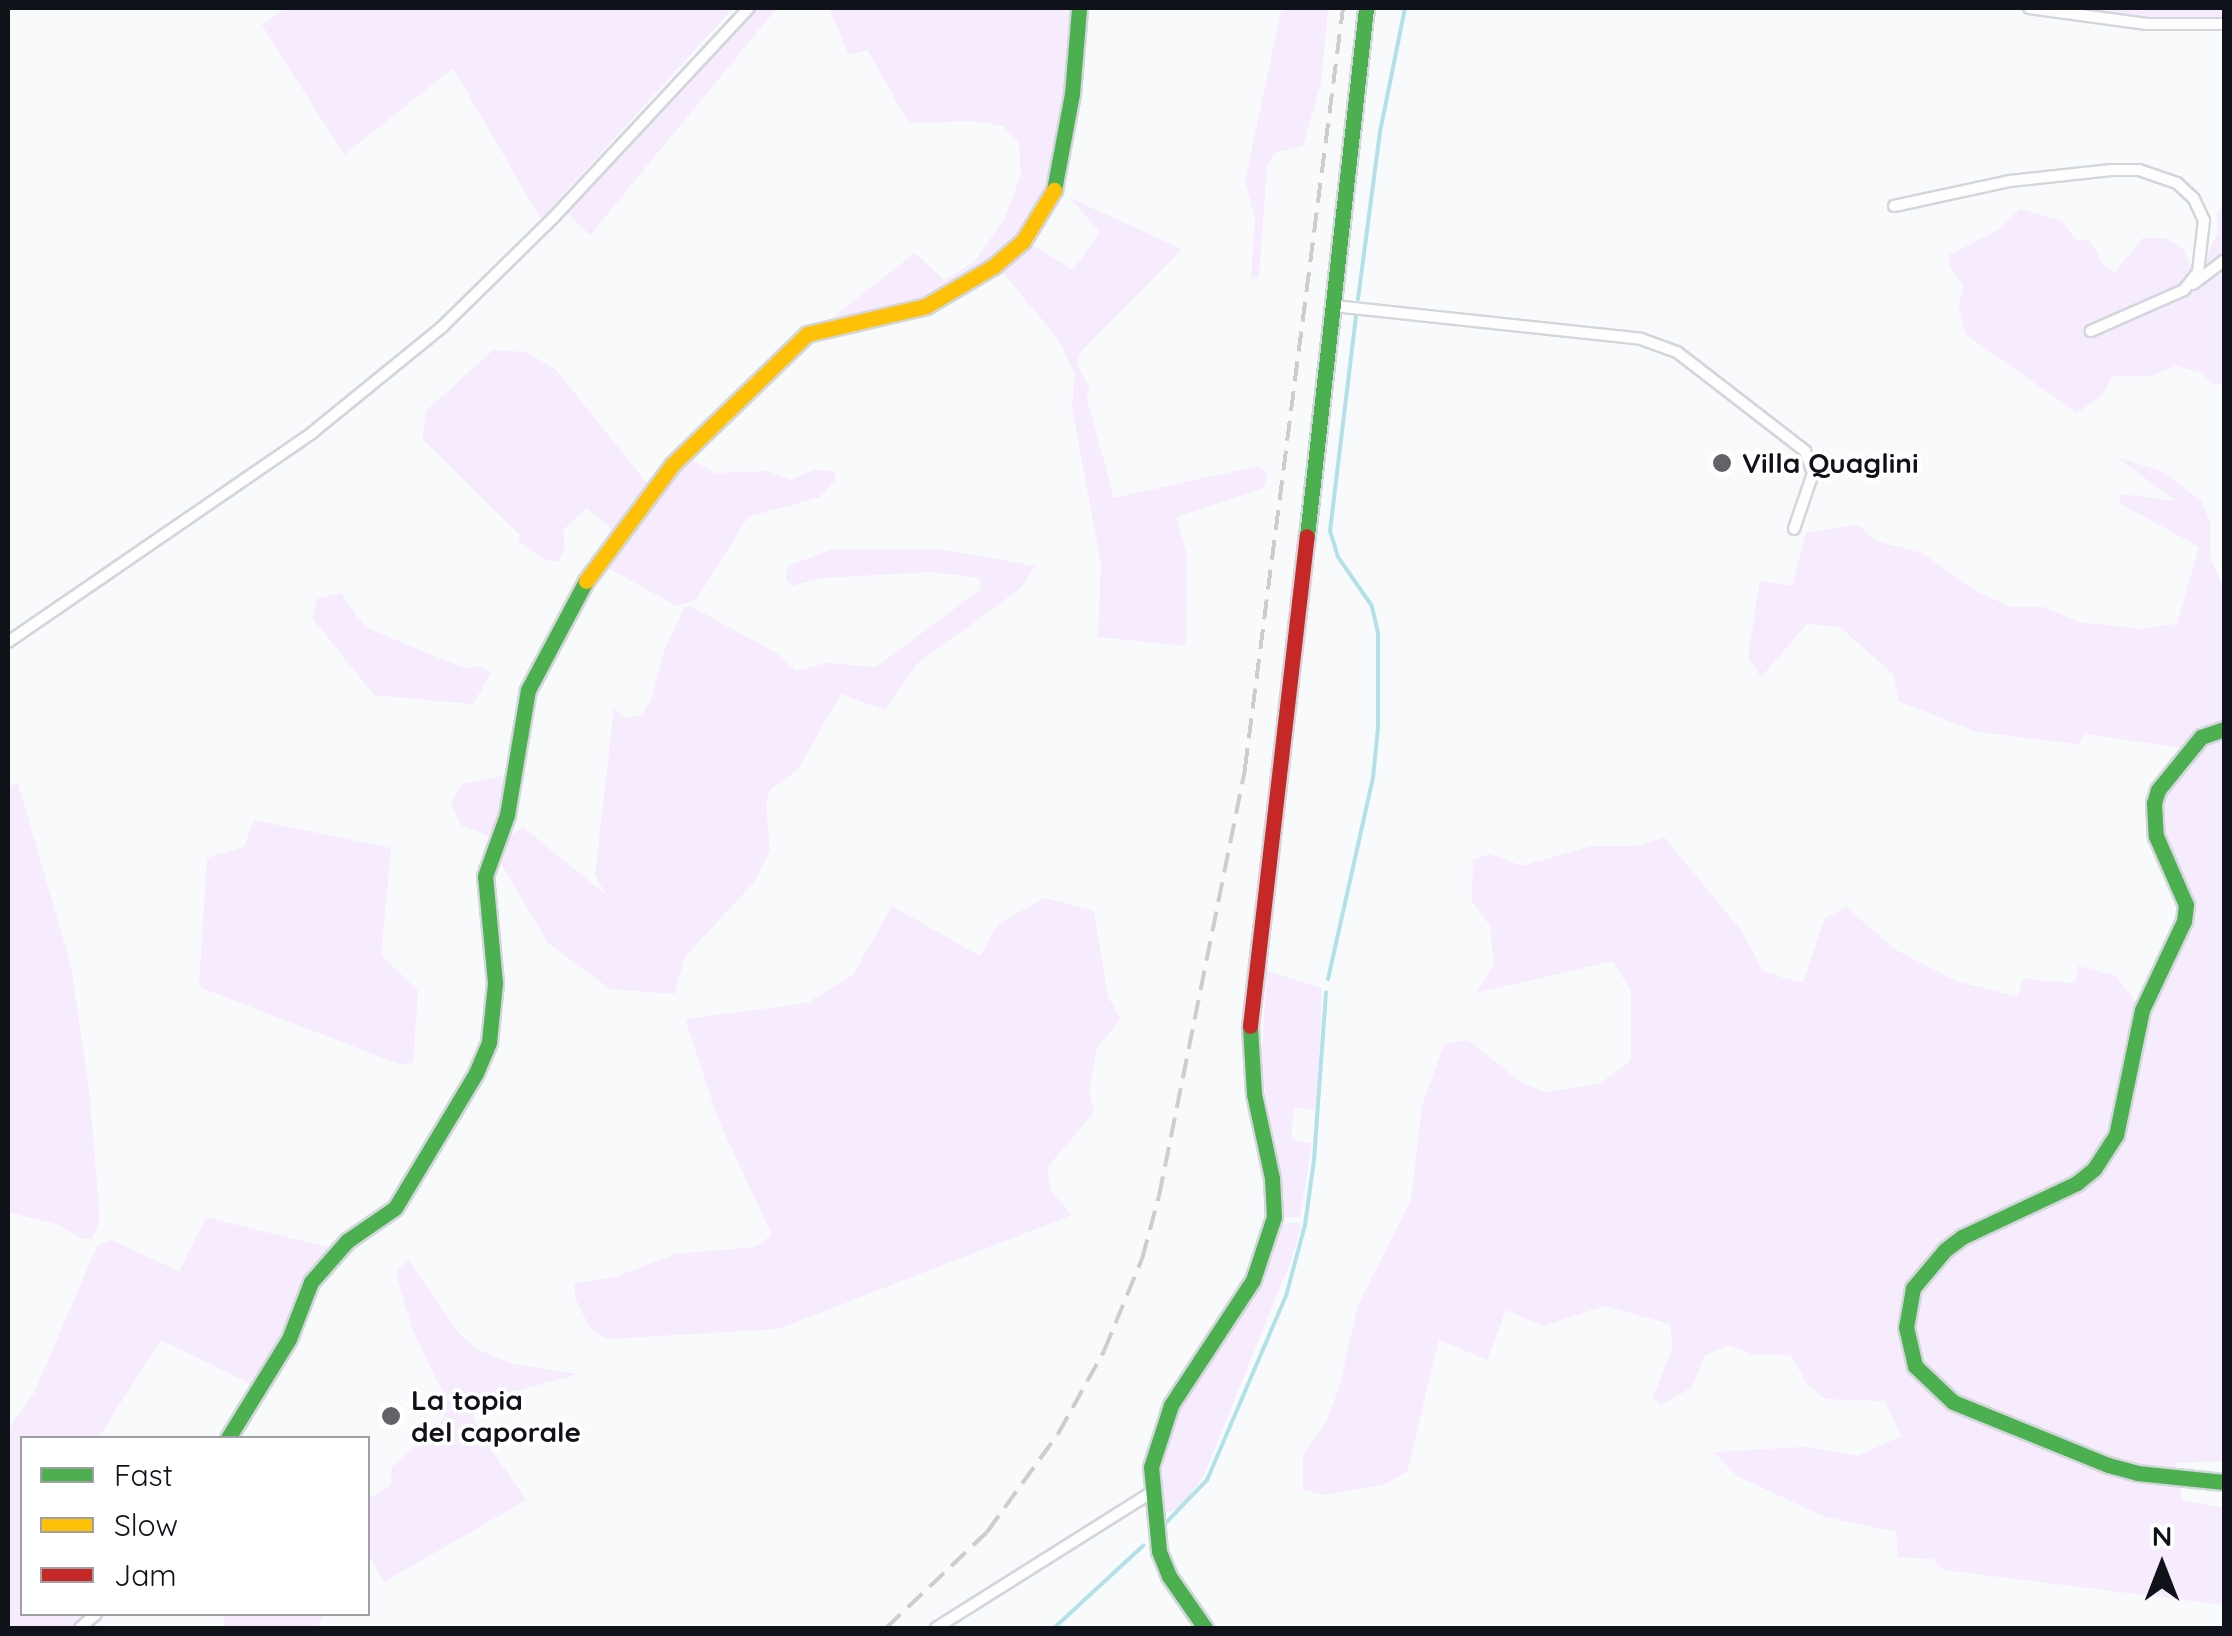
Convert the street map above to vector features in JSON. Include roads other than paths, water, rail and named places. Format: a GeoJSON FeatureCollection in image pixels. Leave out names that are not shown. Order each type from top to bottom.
{"type":"FeatureCollection","features":[{"type":"Feature","properties":{"kind":"street"},"geometry":{"type":"LineString","coordinates":[[8,642],[313,432],[442,328],[554,217],[749,8]]}},
{"type":"Feature","properties":{"kind":"street"},"geometry":{"type":"LineString","coordinates":[[229,1436],[289,1339],[312,1282],[347,1241],[394,1208],[476,1073],[490,1042],[495,983],[483,895],[485,876],[507,815],[528,690],[586,582],[672,466],[807,334],[826,326],[926,306],[1004,259],[1024,241],[1050,202],[1058,178],[1072,94],[1080,8]]}},
{"type":"Feature","properties":{"kind":"street"},"geometry":{"type":"LineString","coordinates":[[1205,1628],[1169,1576],[1158,1551],[1150,1493],[1155,1448],[1170,1405],[1253,1280],[1274,1217],[1272,1178],[1254,1094],[1250,1022],[1366,8]]}},
{"type":"Feature","properties":{"kind":"street"},"geometry":{"type":"LineString","coordinates":[[2029,8],[2146,24],[2224,24]]}},
{"type":"Feature","properties":{"kind":"street"},"geometry":{"type":"LineString","coordinates":[[1894,206],[2030,178],[2112,170],[2158,174],[2194,198],[2204,220],[2198,272],[2184,290]]}},
{"type":"Feature","properties":{"kind":"street"},"geometry":{"type":"LineString","coordinates":[[2091,331],[2184,290],[2224,261]]}},
{"type":"Feature","properties":{"kind":"street"},"geometry":{"type":"LineString","coordinates":[[1334,306],[1641,339],[1677,352],[1805,451],[1813,464],[1812,472],[1794,529]]}},
{"type":"Feature","properties":{"kind":"street"},"geometry":{"type":"LineString","coordinates":[[2224,729],[2201,737],[2158,790],[2154,803],[2156,836],[2186,905],[2184,922],[2142,1010],[2116,1135],[2094,1169],[2078,1182],[1962,1237],[1945,1250],[1913,1288],[1906,1327],[1915,1366],[1953,1402],[2108,1465],[2224,1482]]}},
{"type":"Feature","properties":{"kind":"street"},"geometry":{"type":"LineString","coordinates":[[936,1628],[1150,1493]]}},
{"type":"Feature","properties":{"kind":"waterway"},"geometry":{"type":"LineString","coordinates":[[1358,299],[1380,132],[1405,8]]}},
{"type":"Feature","properties":{"kind":"waterway"},"geometry":{"type":"LineString","coordinates":[[1328,979],[1373,778],[1378,728],[1378,633],[1372,606],[1338,557],[1330,531],[1356,316]]}},
{"type":"Feature","properties":{"kind":"waterway"},"geometry":{"type":"LineString","coordinates":[[1163,1526],[1207,1480],[1286,1296],[1305,1225],[1314,1160],[1326,992]]}},
{"type":"Feature","properties":{"kind":"waterway"},"geometry":{"type":"LineString","coordinates":[[1054,1628],[1144,1545]]}},
{"type":"Feature","properties":{"kind":"railway"},"geometry":{"type":"LineString","coordinates":[[886,1628],[987,1532],[1058,1434],[1104,1351],[1142,1259],[1159,1196],[1245,768],[1343,8]]}},
{"type":"Feature","properties":{"kind":"place","name":"Villa Quaglini"},"geometry":{"type":"Point","coordinates":[1722,463]}},
{"type":"Feature","properties":{"kind":"place","name":"La topia del caporale"},"geometry":{"type":"Point","coordinates":[391,1416]}}]}
